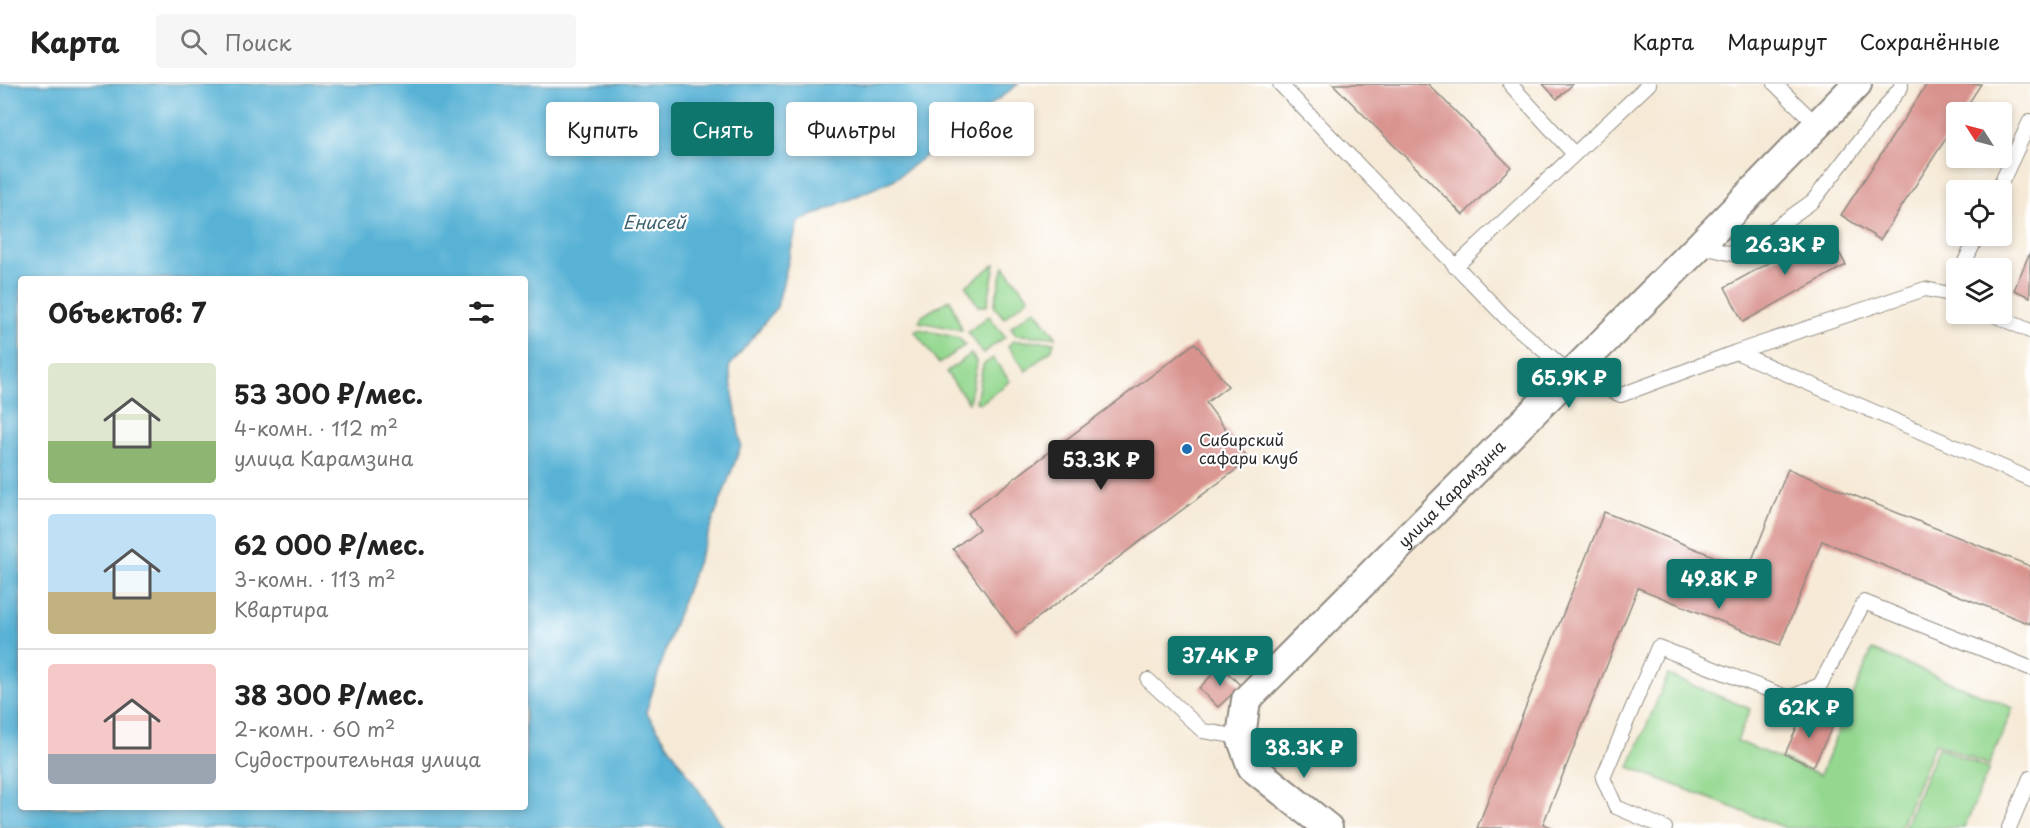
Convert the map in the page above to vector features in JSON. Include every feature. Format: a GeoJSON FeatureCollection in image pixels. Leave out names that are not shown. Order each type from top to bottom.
{"type":"FeatureCollection","features":[{"type":"Feature","properties":{"kind":"street","name":"улица Карамзина"},"geometry":{"type":"LineString","coordinates":[[1328,828],[1252,767],[1241,737],[1246,700],[1699,246],[1857,84]]}},
{"type":"Feature","properties":{"kind":"lane"},"geometry":{"type":"LineString","coordinates":[[1280,84],[1506,318],[1571,374],[1621,395],[1736,352],[1925,289],[1946,294]]}},
{"type":"Feature","properties":{"kind":"lane"},"geometry":{"type":"LineString","coordinates":[[1510,84],[1574,154]]}},
{"type":"Feature","properties":{"kind":"lane"},"geometry":{"type":"LineString","coordinates":[[1455,267],[1648,84]]}},
{"type":"Feature","properties":{"kind":"lane"},"geometry":{"type":"LineString","coordinates":[[1775,84],[1817,125]]}},
{"type":"Feature","properties":{"kind":"lane"},"geometry":{"type":"LineString","coordinates":[[1699,246],[1737,255],[1814,201],[1901,87],[1900,84]]}},
{"type":"Feature","properties":{"kind":"lane"},"geometry":{"type":"LineString","coordinates":[[2003,180],[2030,121]]}},
{"type":"Feature","properties":{"kind":"lane"},"geometry":{"type":"LineString","coordinates":[[2012,323],[2030,332]]}},
{"type":"Feature","properties":{"kind":"lane"},"geometry":{"type":"LineString","coordinates":[[1736,352],[2030,479]]}},
{"type":"Feature","properties":{"kind":"lane"},"geometry":{"type":"LineString","coordinates":[[1665,828],[1616,807],[1603,778],[1658,647],[1789,698],[1820,685],[1864,602],[2030,668]]}},
{"type":"Feature","properties":{"kind":"lane"},"geometry":{"type":"LineString","coordinates":[[1148,680],[1203,731],[1241,737]]}},
{"type":"Feature","properties":{"kind":"lane"},"geometry":{"type":"LineString","coordinates":[[2009,828],[2030,778]]}},
{"type":"Feature","properties":{"kind":"green space"},"geometry":{"type":"Polygon","coordinates":[[[995,264],[987,306],[978,306],[966,286],[995,264]]]}},
{"type":"Feature","properties":{"kind":"green space"},"geometry":{"type":"Polygon","coordinates":[[[1004,266],[1029,298],[1004,318],[994,306],[1004,266]]]}},
{"type":"Feature","properties":{"kind":"green space"},"geometry":{"type":"Polygon","coordinates":[[[950,299],[962,330],[919,322],[922,316],[950,299]]]}},
{"type":"Feature","properties":{"kind":"green space"},"geometry":{"type":"Polygon","coordinates":[[[1035,309],[1056,337],[1016,335],[1011,327],[1035,309]]]}},
{"type":"Feature","properties":{"kind":"green space"},"geometry":{"type":"Polygon","coordinates":[[[989,316],[1005,337],[983,353],[968,332],[989,316]]]}},
{"type":"Feature","properties":{"kind":"green space"},"geometry":{"type":"Polygon","coordinates":[[[919,329],[959,338],[965,345],[939,364],[915,332],[919,329]]]}},
{"type":"Feature","properties":{"kind":"green space"},"geometry":{"type":"Polygon","coordinates":[[[1013,341],[1054,342],[1052,349],[1026,371],[1008,346],[1013,341]]]}},
{"type":"Feature","properties":{"kind":"green space"},"geometry":{"type":"Polygon","coordinates":[[[971,354],[977,363],[969,403],[946,372],[971,354]]]}},
{"type":"Feature","properties":{"kind":"green space"},"geometry":{"type":"Polygon","coordinates":[[[993,358],[1010,381],[981,403],[976,402],[983,365],[993,358]]]}},
{"type":"Feature","properties":{"kind":"green space"},"geometry":{"type":"Polygon","coordinates":[[[1872,650],[2013,708],[1989,765],[1935,743],[1900,828],[1785,828],[1629,767],[1668,675],[1750,709],[1737,741],[1820,775],[1872,650]]]}},
{"type":"Feature","properties":{"kind":"green space"},"geometry":{"type":"Polygon","coordinates":[[[1938,747],[1989,769],[1964,828],[1904,828],[1938,747]]]}},
{"type":"Feature","properties":{"kind":"water","name":"Енисей"},"geometry":{"type":"Polygon","coordinates":[[[0,84],[1018,84],[995,102],[929,102],[929,153],[895,179],[798,222],[777,307],[729,367],[741,446],[672,630],[646,712],[724,828],[0,828],[0,84]]]}},
{"type":"Feature","properties":{"kind":"building"},"geometry":{"type":"Polygon","coordinates":[[[1333,84],[1428,84],[1511,167],[1463,215],[1333,84]]]}},
{"type":"Feature","properties":{"kind":"building"},"geometry":{"type":"Polygon","coordinates":[[[1543,84],[1573,84],[1557,99],[1543,84]]]}},
{"type":"Feature","properties":{"kind":"building"},"geometry":{"type":"Polygon","coordinates":[[[1927,84],[1981,84],[1969,102],[1946,102],[1946,138],[1880,240],[1841,215],[1927,84]]]}},
{"type":"Feature","properties":{"kind":"building"},"geometry":{"type":"Polygon","coordinates":[[[1827,231],[1846,265],[1743,322],[1725,287],[1827,231]]]}},
{"type":"Feature","properties":{"kind":"building"},"geometry":{"type":"Polygon","coordinates":[[[2030,252],[2030,297],[2014,290],[2030,252]]]}},
{"type":"Feature","properties":{"kind":"building"},"geometry":{"type":"Polygon","coordinates":[[[1195,343],[1228,386],[1206,403],[1249,460],[1016,634],[953,549],[979,529],[968,513],[1195,343]]]}},
{"type":"Feature","properties":{"kind":"building"},"geometry":{"type":"Polygon","coordinates":[[[1788,469],[2030,566],[2030,624],[1822,541],[1780,645],[1638,588],[1543,824],[1553,828],[1477,828],[1604,512],[1748,570],[1788,469]]]}},
{"type":"Feature","properties":{"kind":"building"},"geometry":{"type":"Polygon","coordinates":[[[1221,666],[1241,686],[1218,707],[1199,688],[1221,666]]]}},
{"type":"Feature","properties":{"kind":"building"},"geometry":{"type":"Polygon","coordinates":[[[1804,712],[1833,725],[1813,767],[1785,754],[1804,712]]]}},
{"type":"Feature","properties":{"kind":"place","name":"Сибирский сафари клуб"},"geometry":{"type":"Point","coordinates":[1187,449]}}]}
